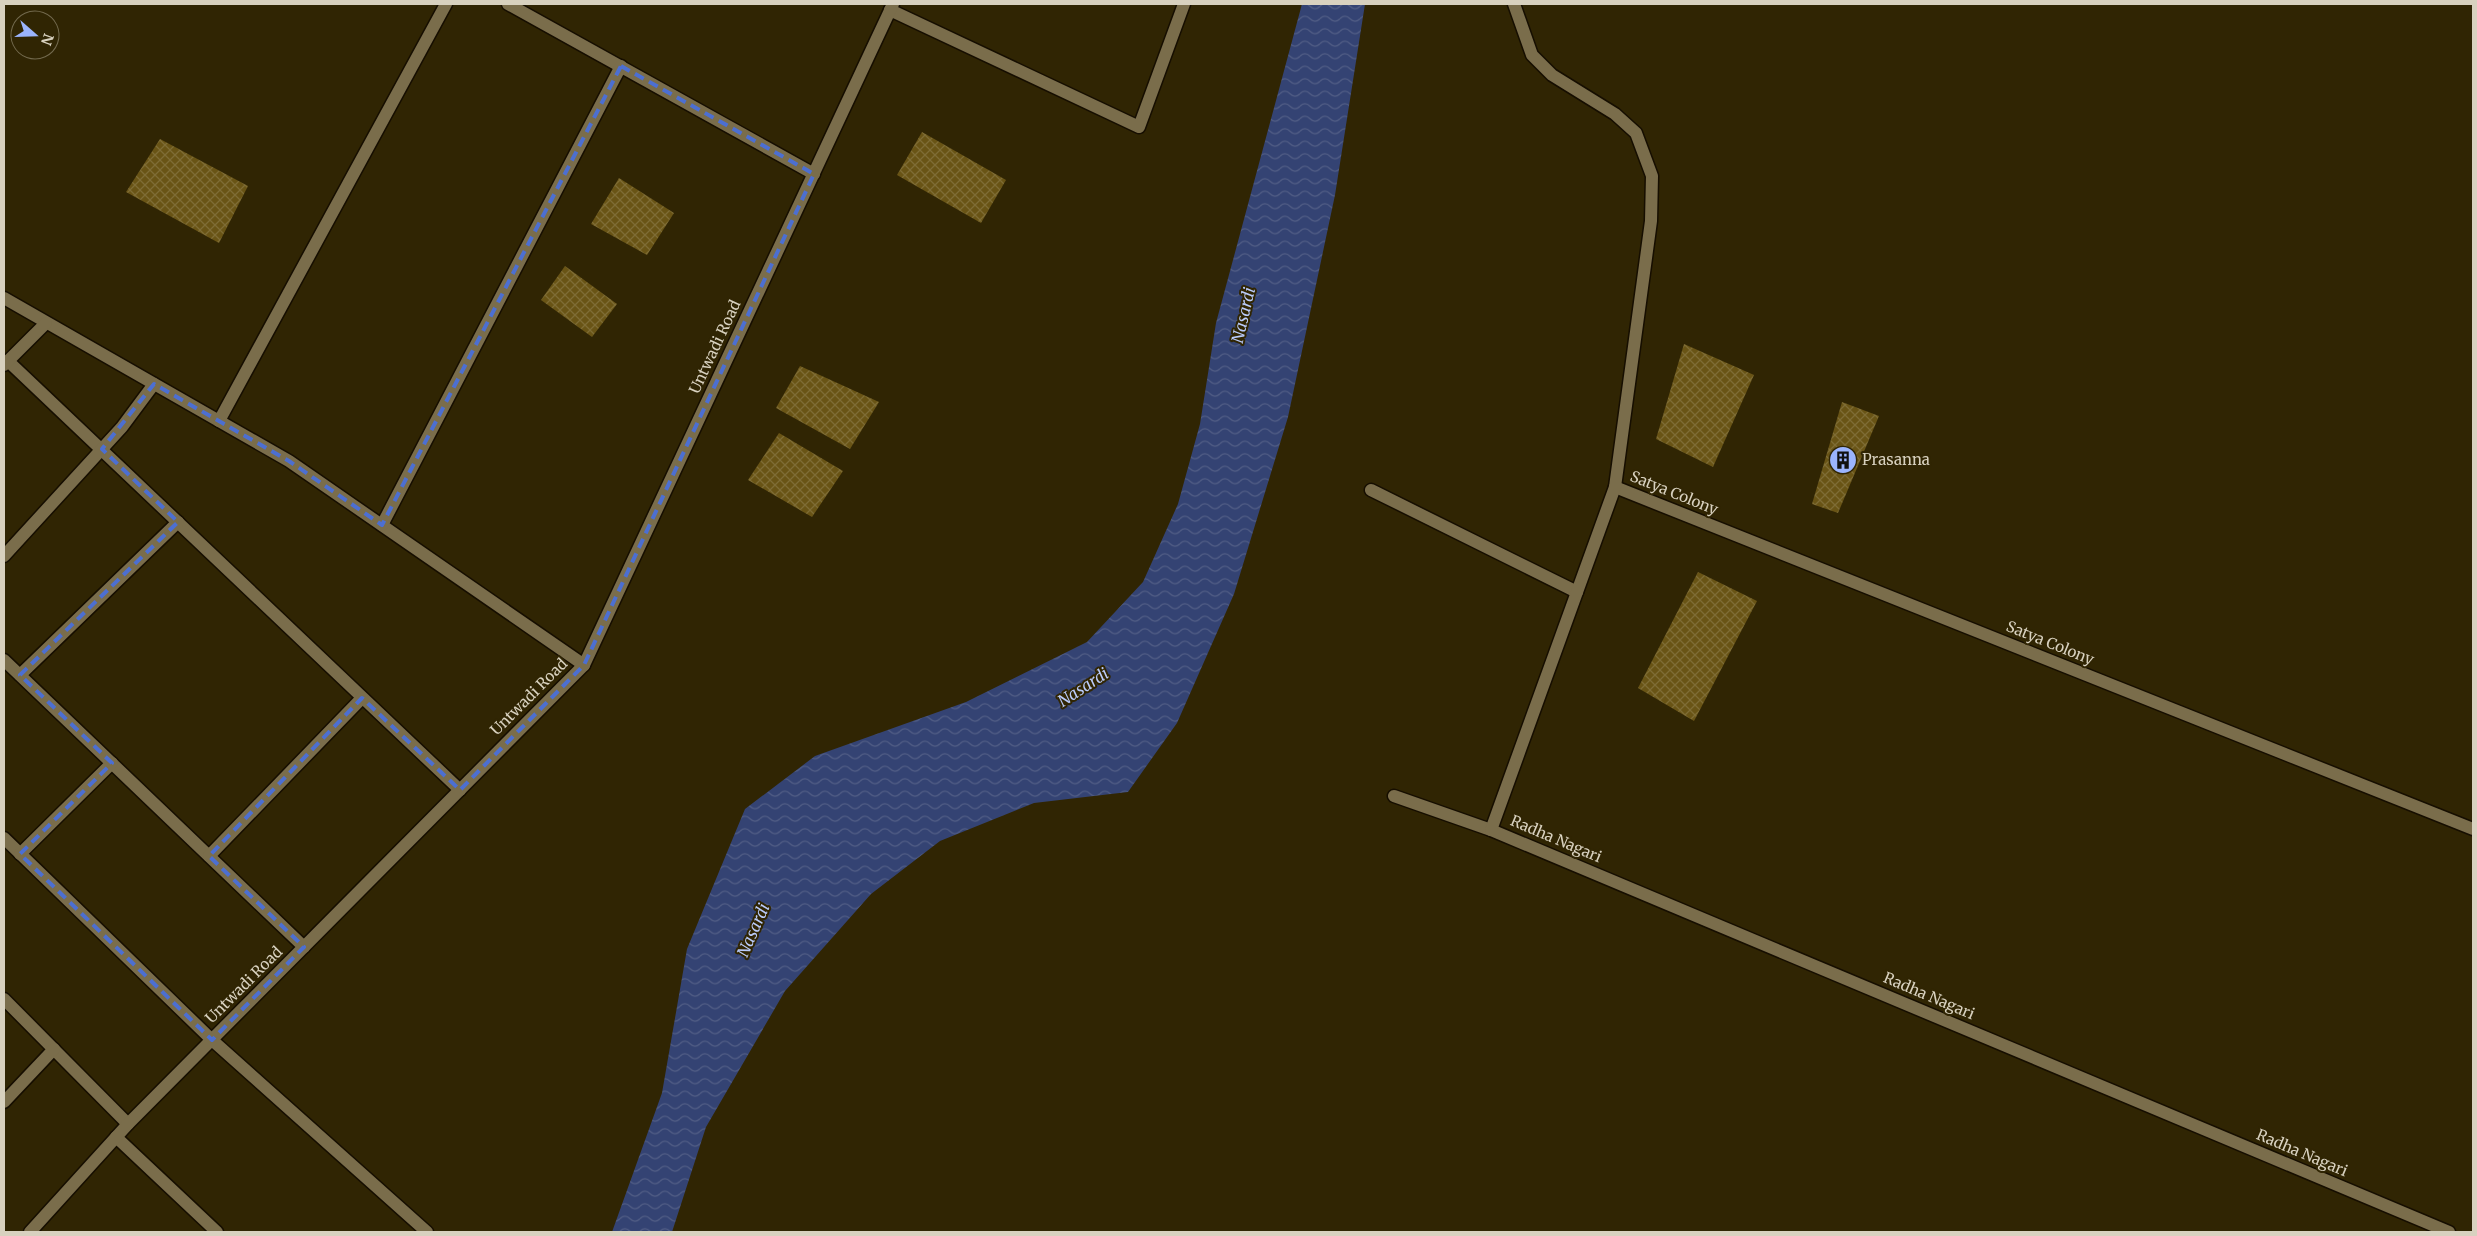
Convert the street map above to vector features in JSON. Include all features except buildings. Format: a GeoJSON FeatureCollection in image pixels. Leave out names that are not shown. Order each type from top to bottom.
{"type":"FeatureCollection","features":[{"type":"Feature","properties":{"kind":"street"},"geometry":{"type":"LineString","coordinates":[[219,421],[446,4]]}},
{"type":"Feature","properties":{"kind":"street"},"geometry":{"type":"LineString","coordinates":[[508,4],[814,174]]}},
{"type":"Feature","properties":{"kind":"street"},"geometry":{"type":"LineString","coordinates":[[892,7],[1138,128],[1184,4]]}},
{"type":"Feature","properties":{"kind":"street"},"geometry":{"type":"LineString","coordinates":[[1491,830],[1615,488],[1651,221],[1652,176],[1636,133],[1614,114],[1552,76],[1532,55],[1514,4]]}},
{"type":"Feature","properties":{"kind":"street","name":"Untwadi Road"},"geometry":{"type":"LineString","coordinates":[[30,1232],[128,1124],[584,665],[892,7]]}},
{"type":"Feature","properties":{"kind":"street"},"geometry":{"type":"LineString","coordinates":[[382,525],[621,66]]}},
{"type":"Feature","properties":{"kind":"street"},"geometry":{"type":"LineString","coordinates":[[4,298],[289,461],[584,665]]}},
{"type":"Feature","properties":{"kind":"street"},"geometry":{"type":"LineString","coordinates":[[46,322],[6,363],[102,449],[460,790]]}},
{"type":"Feature","properties":{"kind":"street"},"geometry":{"type":"LineString","coordinates":[[4,556],[122,427],[154,384]]}},
{"type":"Feature","properties":{"kind":"street","name":"Satya Colony"},"geometry":{"type":"LineString","coordinates":[[1615,488],[2473,829]]}},
{"type":"Feature","properties":{"kind":"street"},"geometry":{"type":"LineString","coordinates":[[1371,490],[1578,592]]}},
{"type":"Feature","properties":{"kind":"street"},"geometry":{"type":"LineString","coordinates":[[20,675],[178,522]]}},
{"type":"Feature","properties":{"kind":"street"},"geometry":{"type":"LineString","coordinates":[[4,660],[304,947]]}},
{"type":"Feature","properties":{"kind":"street"},"geometry":{"type":"LineString","coordinates":[[209,856],[362,698]]}},
{"type":"Feature","properties":{"kind":"street"},"geometry":{"type":"LineString","coordinates":[[20,854],[112,763]]}},
{"type":"Feature","properties":{"kind":"street","name":"Radha Nagari"},"geometry":{"type":"LineString","coordinates":[[1394,796],[1491,830],[2449,1232]]}},
{"type":"Feature","properties":{"kind":"street"},"geometry":{"type":"LineString","coordinates":[[4,838],[212,1040],[427,1232]]}},
{"type":"Feature","properties":{"kind":"street"},"geometry":{"type":"LineString","coordinates":[[4,999],[128,1124]]}},
{"type":"Feature","properties":{"kind":"street"},"geometry":{"type":"LineString","coordinates":[[4,1102],[54,1049]]}},
{"type":"Feature","properties":{"kind":"street"},"geometry":{"type":"LineString","coordinates":[[116,1137],[217,1232]]}},
{"type":"Feature","properties":{"kind":"highlighted area"},"geometry":{"type":"Polygon","coordinates":[[[621,66],[814,174],[584,665],[460,790],[362,698],[209,856],[304,947],[212,1040],[20,854],[112,763],[20,675],[178,522],[102,449],[154,384],[289,461],[382,525],[621,66]]]}},
{"type":"Feature","properties":{"kind":"water","name":"Nasardi"},"geometry":{"type":"Polygon","coordinates":[[[1302,4],[1365,4],[1335,195],[1288,417],[1234,594],[1177,723],[1128,792],[1034,803],[940,841],[871,894],[785,991],[706,1127],[672,1232],[612,1232],[662,1093],[687,949],[745,809],[815,756],[966,702],[1087,642],[1143,582],[1178,504],[1200,424],[1216,323],[1302,4]]]}},
{"type":"Feature","properties":{"kind":"place","name":"Prasanna"},"geometry":{"type":"Point","coordinates":[1843,460]}}]}
